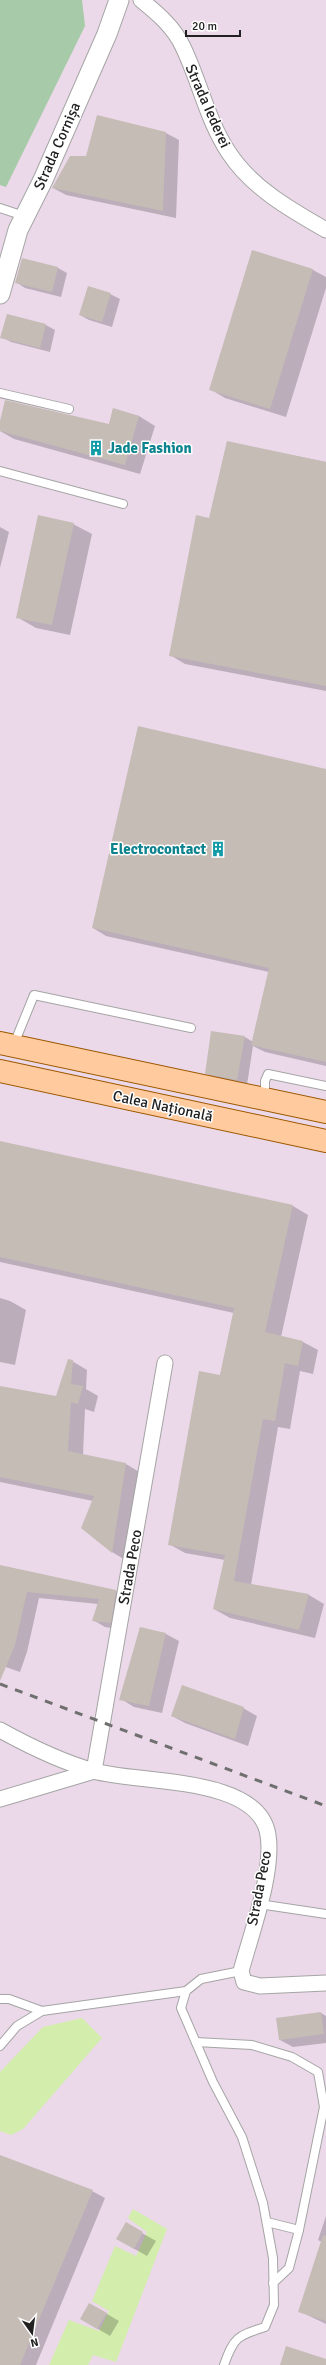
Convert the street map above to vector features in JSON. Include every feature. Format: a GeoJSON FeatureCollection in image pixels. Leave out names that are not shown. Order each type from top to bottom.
{"type":"FeatureCollection","features":[{"type":"Feature","properties":{"kind":"main road","name":"Calea Națională"},"geometry":{"type":"LineString","coordinates":[[6,1045],[265,1098],[326,1112]]}},
{"type":"Feature","properties":{"kind":"main road","name":"Calea Națională"},"geometry":{"type":"LineString","coordinates":[[0,1071],[326,1141]]}},
{"type":"Feature","properties":{"kind":"street","name":"Strada Cornișa"},"geometry":{"type":"LineString","coordinates":[[0,294],[24,216],[43,180],[107,34],[119,0]]}},
{"type":"Feature","properties":{"kind":"street","name":"Strada Iederei"},"geometry":{"type":"LineString","coordinates":[[141,0],[162,17],[183,46],[204,104],[229,154],[254,181],[283,205],[326,230]]}},
{"type":"Feature","properties":{"kind":"street","name":"Strada Peco"},"geometry":{"type":"LineString","coordinates":[[94,1771],[165,1363]]}},
{"type":"Feature","properties":{"kind":"street","name":"Strada Peco"},"geometry":{"type":"LineString","coordinates":[[0,1730],[27,1744],[94,1771],[204,1788],[240,1798],[261,1815],[268,1835],[267,1864],[259,1904],[241,1971]]}},
{"type":"Feature","properties":{"kind":"street","name":"Strada Peco"},"geometry":{"type":"LineString","coordinates":[[0,1799],[94,1771]]}},
{"type":"Feature","properties":{"kind":"street"},"geometry":{"type":"LineString","coordinates":[[241,1971],[244,1982],[260,1986],[326,1983]]}},
{"type":"Feature","properties":{"kind":"lane"},"geometry":{"type":"LineString","coordinates":[[0,208],[24,216]]}},
{"type":"Feature","properties":{"kind":"lane"},"geometry":{"type":"LineString","coordinates":[[0,393],[69,409]]}},
{"type":"Feature","properties":{"kind":"lane"},"geometry":{"type":"LineString","coordinates":[[0,471],[123,504]]}},
{"type":"Feature","properties":{"kind":"lane"},"geometry":{"type":"LineString","coordinates":[[6,1045],[34,995],[191,1028]]}},
{"type":"Feature","properties":{"kind":"lane"},"geometry":{"type":"LineString","coordinates":[[265,1098],[265,1081],[268,1074],[326,1086]]}},
{"type":"Feature","properties":{"kind":"lane"},"geometry":{"type":"LineString","coordinates":[[259,1904],[326,1914]]}},
{"type":"Feature","properties":{"kind":"lane"},"geometry":{"type":"LineString","coordinates":[[0,2046],[17,2026],[42,2011],[186,1991],[201,1979],[241,1971]]}},
{"type":"Feature","properties":{"kind":"lane"},"geometry":{"type":"LineString","coordinates":[[186,1991],[181,2008],[213,2082],[242,2137],[263,2203],[273,2258],[274,2305],[265,2327],[244,2333],[232,2343],[224,2365]]}},
{"type":"Feature","properties":{"kind":"lane"},"geometry":{"type":"LineString","coordinates":[[0,1999],[9,1999],[42,2011]]}},
{"type":"Feature","properties":{"kind":"lane"},"geometry":{"type":"LineString","coordinates":[[196,2042],[252,2045],[292,2057],[318,2072],[324,2107],[299,2230],[290,2268],[274,2283]]}},
{"type":"Feature","properties":{"kind":"lane"},"geometry":{"type":"LineString","coordinates":[[267,2222],[299,2230]]}},
{"type":"Feature","properties":{"kind":"shaded area"},"geometry":{"type":"Polygon","coordinates":[[[0,0],[326,0],[326,2365],[0,2365],[0,0]]]}},
{"type":"Feature","properties":{"kind":"green space"},"geometry":{"type":"Polygon","coordinates":[[[0,0],[82,0],[85,26],[6,187],[0,185],[0,0]]]}},
{"type":"Feature","properties":{"kind":"green space"},"geometry":{"type":"Polygon","coordinates":[[[82,2018],[102,2038],[23,2129],[11,2135],[0,2131],[0,2072],[43,2027],[82,2018]]]}},
{"type":"Feature","properties":{"kind":"green space"},"geometry":{"type":"Polygon","coordinates":[[[133,2209],[167,2229],[116,2362],[93,2355],[88,2365],[49,2365],[69,2320],[99,2331],[109,2311],[92,2301],[115,2246],[136,2256],[147,2232],[128,2218],[133,2209]]]}},
{"type":"Feature","properties":{"kind":"building"},"geometry":{"type":"Polygon","coordinates":[[[97,115],[166,132],[163,211],[52,188],[70,156],[86,156],[97,115]]]}},
{"type":"Feature","properties":{"kind":"building"},"geometry":{"type":"Polygon","coordinates":[[[252,250],[313,269],[270,409],[209,390],[252,250]]]}},
{"type":"Feature","properties":{"kind":"building"},"geometry":{"type":"Polygon","coordinates":[[[22,258],[58,267],[52,292],[15,283],[22,258]]]}},
{"type":"Feature","properties":{"kind":"building"},"geometry":{"type":"Polygon","coordinates":[[[88,286],[111,293],[102,322],[79,315],[88,286]]]}},
{"type":"Feature","properties":{"kind":"building"},"geometry":{"type":"Polygon","coordinates":[[[7,314],[46,324],[40,348],[0,338],[7,314]]]}},
{"type":"Feature","properties":{"kind":"building","name":"Jade Fashion"},"geometry":{"type":"Polygon","coordinates":[[[5,400],[109,424],[113,408],[139,416],[125,465],[0,431],[0,421],[5,400]]]}},
{"type":"Feature","properties":{"kind":"building"},"geometry":{"type":"Polygon","coordinates":[[[227,441],[326,462],[326,686],[169,656],[196,515],[209,518],[227,441]]]}},
{"type":"Feature","properties":{"kind":"building"},"geometry":{"type":"Polygon","coordinates":[[[38,515],[74,523],[52,625],[16,618],[38,515]]]}},
{"type":"Feature","properties":{"kind":"building","name":"Electrocontact"},"geometry":{"type":"Polygon","coordinates":[[[138,726],[326,769],[326,1062],[251,1045],[269,968],[92,928],[138,726]]]}},
{"type":"Feature","properties":{"kind":"building"},"geometry":{"type":"Polygon","coordinates":[[[211,1031],[245,1036],[237,1080],[205,1074],[211,1031]]]}},
{"type":"Feature","properties":{"kind":"building"},"geometry":{"type":"Polygon","coordinates":[[[0,1141],[293,1205],[265,1332],[303,1341],[298,1366],[285,1363],[275,1421],[263,1419],[234,1581],[309,1594],[299,1630],[213,1609],[225,1555],[168,1545],[199,1371],[220,1375],[234,1308],[0,1257],[0,1141]]]}},
{"type":"Feature","properties":{"kind":"building"},"geometry":{"type":"Polygon","coordinates":[[[68,1359],[73,1360],[71,1384],[83,1386],[78,1404],[71,1402],[68,1451],[126,1463],[112,1553],[81,1528],[94,1496],[0,1477],[0,1386],[56,1396],[68,1359]]]}},
{"type":"Feature","properties":{"kind":"building"},"geometry":{"type":"Polygon","coordinates":[[[0,1565],[116,1590],[111,1623],[92,1621],[99,1599],[27,1592],[15,1645],[0,1681],[0,1565]]]}},
{"type":"Feature","properties":{"kind":"building"},"geometry":{"type":"Polygon","coordinates":[[[140,1627],[166,1633],[149,1706],[119,1700],[140,1627]]]}},
{"type":"Feature","properties":{"kind":"building"},"geometry":{"type":"Polygon","coordinates":[[[182,1685],[244,1707],[235,1739],[171,1716],[182,1685]]]}},
{"type":"Feature","properties":{"kind":"building"},"geometry":{"type":"Polygon","coordinates":[[[321,2012],[324,2034],[279,2040],[276,2018],[321,2012]]]}},
{"type":"Feature","properties":{"kind":"building"},"geometry":{"type":"Polygon","coordinates":[[[0,2155],[93,2190],[20,2365],[0,2365],[0,2155]]]}},
{"type":"Feature","properties":{"kind":"building"},"geometry":{"type":"Polygon","coordinates":[[[126,2222],[143,2232],[134,2249],[116,2239],[126,2222]]]}},
{"type":"Feature","properties":{"kind":"building"},"geometry":{"type":"Polygon","coordinates":[[[323,2235],[326,2236],[326,2321],[298,2312],[323,2235]]]}},
{"type":"Feature","properties":{"kind":"building"},"geometry":{"type":"Polygon","coordinates":[[[89,2303],[107,2313],[97,2329],[80,2319],[89,2303]]]}},
{"type":"Feature","properties":{"kind":"building"},"geometry":{"type":"Polygon","coordinates":[[[286,2346],[326,2359],[326,2365],[280,2365],[286,2346]]]}},
{"type":"Feature","properties":{"kind":"railway"},"geometry":{"type":"LineString","coordinates":[[0,1684],[326,1806]]}},
{"type":"Feature","properties":{"kind":"place","name":"Jade Fashion"},"geometry":{"type":"Point","coordinates":[96,448]}},
{"type":"Feature","properties":{"kind":"place","name":"Electrocontact"},"geometry":{"type":"Point","coordinates":[218,849]}}]}
